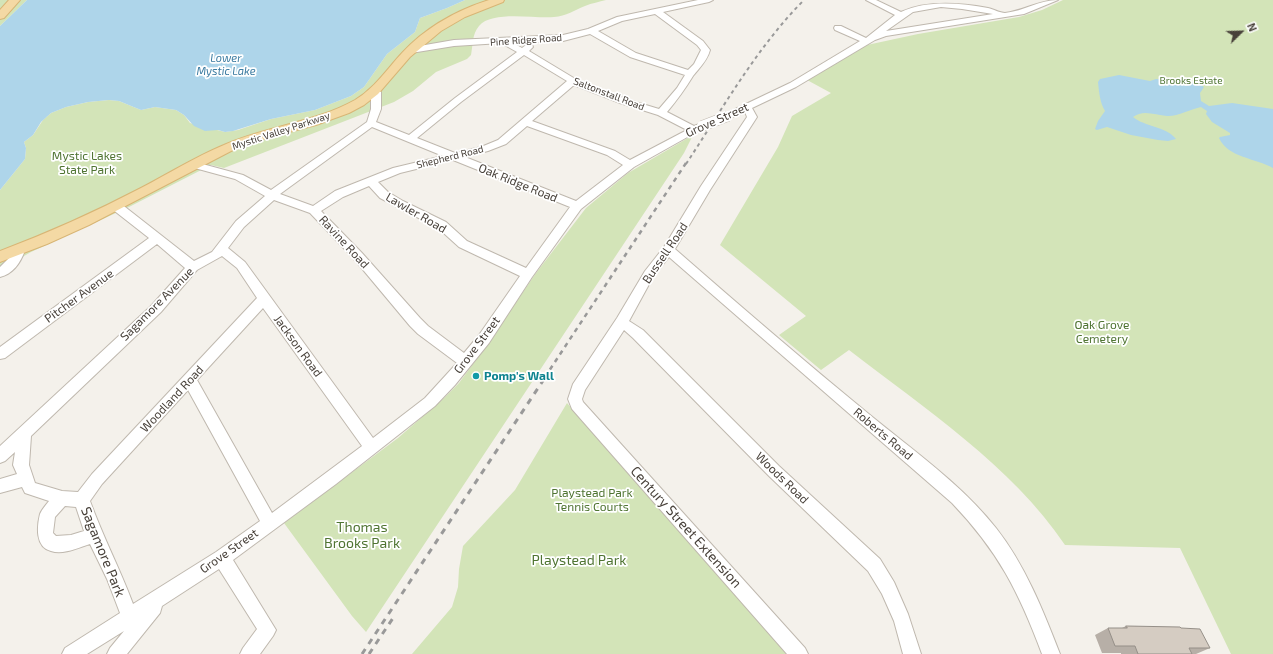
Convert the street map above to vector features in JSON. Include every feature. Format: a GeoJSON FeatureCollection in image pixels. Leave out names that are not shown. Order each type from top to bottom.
{"type":"FeatureCollection","features":[{"type":"Feature","properties":{"kind":"main road"},"geometry":{"type":"LineString","coordinates":[[0,16],[15,0]]}},
{"type":"Feature","properties":{"kind":"main road","name":"Mystic Valley Parkway"},"geometry":{"type":"LineString","coordinates":[[0,257],[19,250],[116,206],[240,142],[344,110],[361,102],[376,92],[411,50],[425,38],[446,23],[472,10],[499,0]]}},
{"type":"Feature","properties":{"kind":"street","name":"Pine Ridge Road"},"geometry":{"type":"LineString","coordinates":[[411,50],[454,44],[563,38],[591,31],[620,19],[695,1],[709,0]]}},
{"type":"Feature","properties":{"kind":"street"},"geometry":{"type":"LineString","coordinates":[[870,0],[901,15]]}},
{"type":"Feature","properties":{"kind":"street","name":"Grove Street"},"geometry":{"type":"LineString","coordinates":[[869,39],[913,30],[1003,16],[1032,9],[1054,0]]}},
{"type":"Feature","properties":{"kind":"street","name":"Grove Street"},"geometry":{"type":"LineString","coordinates":[[72,654],[222,558],[269,523],[302,501],[430,402],[466,362],[484,339],[577,206],[630,166],[698,128],[728,116],[799,81],[869,39],[901,15],[922,6],[938,2],[993,11],[1003,16]]}},
{"type":"Feature","properties":{"kind":"street"},"geometry":{"type":"LineString","coordinates":[[656,11],[700,43],[706,50],[698,66],[690,74],[681,89],[661,113]]}},
{"type":"Feature","properties":{"kind":"street"},"geometry":{"type":"LineString","coordinates":[[838,28],[869,39]]}},
{"type":"Feature","properties":{"kind":"street"},"geometry":{"type":"LineString","coordinates":[[591,31],[633,55],[690,74]]}},
{"type":"Feature","properties":{"kind":"street"},"geometry":{"type":"LineString","coordinates":[[410,139],[458,100],[524,52],[536,40]]}},
{"type":"Feature","properties":{"kind":"street","name":"Saltonstall Road"},"geometry":{"type":"LineString","coordinates":[[504,42],[536,58],[573,81],[698,128]]}},
{"type":"Feature","properties":{"kind":"street","name":"Shepherd Road"},"geometry":{"type":"LineString","coordinates":[[314,210],[339,194],[397,170],[454,157],[498,144],[573,81]]}},
{"type":"Feature","properties":{"kind":"street"},"geometry":{"type":"LineString","coordinates":[[371,123],[376,109],[376,92]]}},
{"type":"Feature","properties":{"kind":"street","name":"Bussell Road"},"geometry":{"type":"LineString","coordinates":[[574,399],[578,388],[622,322],[649,274],[668,250],[705,189],[752,118],[747,107]]}},
{"type":"Feature","properties":{"kind":"street"},"geometry":{"type":"LineString","coordinates":[[526,122],[611,153],[630,166]]}},
{"type":"Feature","properties":{"kind":"street","name":"Oak Ridge Road"},"geometry":{"type":"LineString","coordinates":[[371,123],[577,206]]}},
{"type":"Feature","properties":{"kind":"street","name":"Sagamore Avenue"},"geometry":{"type":"LineString","coordinates":[[0,456],[156,309],[193,267],[216,255],[240,224],[272,195],[371,123]]}},
{"type":"Feature","properties":{"kind":"street","name":"Ravine Road"},"geometry":{"type":"LineString","coordinates":[[195,165],[239,177],[272,195],[314,210],[358,256],[415,322],[423,330],[466,362]]}},
{"type":"Feature","properties":{"kind":"street","name":"Lawler Road"},"geometry":{"type":"LineString","coordinates":[[371,181],[384,195],[442,225],[463,244],[528,274]]}},
{"type":"Feature","properties":{"kind":"street"},"geometry":{"type":"LineString","coordinates":[[116,206],[193,267]]}},
{"type":"Feature","properties":{"kind":"street","name":"Pitcher Avenue"},"geometry":{"type":"LineString","coordinates":[[0,354],[157,238]]}},
{"type":"Feature","properties":{"kind":"street","name":"Jackson Road"},"geometry":{"type":"LineString","coordinates":[[221,249],[241,265],[372,448]]}},
{"type":"Feature","properties":{"kind":"street"},"geometry":{"type":"LineString","coordinates":[[0,273],[12,264],[19,250]]}},
{"type":"Feature","properties":{"kind":"street","name":"Roberts Road"},"geometry":{"type":"LineString","coordinates":[[668,250],[809,372],[924,468],[972,514],[1004,553],[1035,611],[1051,654]]}},
{"type":"Feature","properties":{"kind":"street","name":"Woodland Road"},"geometry":{"type":"LineString","coordinates":[[82,500],[97,479],[264,299]]}},
{"type":"Feature","properties":{"kind":"street","name":"Woods Road"},"geometry":{"type":"LineString","coordinates":[[622,322],[638,334],[774,472],[874,565],[888,588],[902,620],[912,654]]}},
{"type":"Feature","properties":{"kind":"street"},"geometry":{"type":"LineString","coordinates":[[190,380],[269,523]]}},
{"type":"Feature","properties":{"kind":"street","name":"Century Street Extension"},"geometry":{"type":"LineString","coordinates":[[574,399],[577,405],[799,654]]}},
{"type":"Feature","properties":{"kind":"street"},"geometry":{"type":"LineString","coordinates":[[0,486],[26,479],[21,465],[24,432]]}},
{"type":"Feature","properties":{"kind":"street","name":"Sagamore Park"},"geometry":{"type":"LineString","coordinates":[[26,479],[30,488],[62,498],[82,500],[94,535],[114,574],[130,618]]}},
{"type":"Feature","properties":{"kind":"street"},"geometry":{"type":"LineString","coordinates":[[62,498],[48,514],[45,535],[52,544],[71,543],[94,535]]}},
{"type":"Feature","properties":{"kind":"street"},"geometry":{"type":"LineString","coordinates":[[222,558],[267,630],[249,654]]}},
{"type":"Feature","properties":{"kind":"street"},"geometry":{"type":"LineString","coordinates":[[116,654],[160,598]]}},
{"type":"Feature","properties":{"kind":"green space"},"geometry":{"type":"Polygon","coordinates":[[[0,0],[27,0],[0,26],[0,0]]]}},
{"type":"Feature","properties":{"kind":"green space","name":"Mystic Lakes State Park"},"geometry":{"type":"Polygon","coordinates":[[[465,0],[606,0],[558,16],[514,16],[494,18],[485,21],[475,32],[471,55],[467,59],[436,72],[413,91],[394,102],[224,168],[211,165],[129,207],[31,252],[0,270],[0,190],[25,159],[26,148],[24,142],[33,135],[43,120],[51,113],[66,107],[88,102],[109,100],[119,101],[141,110],[155,107],[176,110],[184,115],[190,123],[225,132],[238,130],[271,119],[315,110],[351,96],[364,87],[387,54],[415,32],[420,18],[465,0]]]}},
{"type":"Feature","properties":{"kind":"green space","name":"Oak Grove Cemetery"},"geometry":{"type":"Polygon","coordinates":[[[1063,0],[1273,0],[1273,654],[1231,654],[1180,548],[1065,545],[1043,516],[1019,489],[993,464],[937,417],[849,350],[821,370],[779,335],[806,316],[720,245],[778,147],[792,116],[831,93],[807,80],[867,45],[918,34],[1019,17],[1042,10],[1063,0]]]}},
{"type":"Feature","properties":{"kind":"green space","name":"Thomas Brooks Park"},"geometry":{"type":"Polygon","coordinates":[[[693,135],[684,153],[366,632],[352,616],[284,523],[398,438],[459,383],[536,273],[586,208],[628,173],[693,135]]]}},
{"type":"Feature","properties":{"kind":"green space","name":"Playstead Park"},"geometry":{"type":"Polygon","coordinates":[[[567,403],[787,654],[412,654],[452,607],[458,587],[463,546],[515,490],[567,403]]]}},
{"type":"Feature","properties":{"kind":"water","name":"Lower Mystic Lake"},"geometry":{"type":"Polygon","coordinates":[[[27,0],[465,0],[420,18],[415,32],[387,54],[364,87],[351,96],[315,110],[271,119],[233,131],[225,132],[218,130],[205,131],[194,126],[184,115],[176,110],[155,107],[141,110],[119,101],[109,100],[88,102],[66,107],[51,113],[41,122],[33,135],[24,142],[26,148],[25,159],[0,190],[0,26],[27,0]]]}},
{"type":"Feature","properties":{"kind":"water"},"geometry":{"type":"Polygon","coordinates":[[[1119,75],[1150,81],[1156,79],[1196,82],[1204,87],[1200,93],[1201,101],[1209,106],[1232,103],[1273,109],[1273,168],[1236,154],[1223,145],[1219,138],[1230,135],[1230,133],[1212,122],[1206,114],[1207,111],[1201,107],[1171,116],[1141,113],[1133,117],[1143,123],[1167,131],[1176,139],[1168,141],[1131,135],[1107,127],[1097,130],[1095,129],[1098,121],[1105,111],[1099,93],[1098,82],[1100,79],[1119,75]]]}},
{"type":"Feature","properties":{"kind":"building"},"geometry":{"type":"Polygon","coordinates":[[[1126,626],[1200,629],[1210,648],[1189,648],[1192,654],[1138,654],[1135,646],[1115,646],[1108,628],[1127,628],[1126,626]]]}},
{"type":"Feature","properties":{"kind":"railway"},"geometry":{"type":"LineString","coordinates":[[686,164],[756,58],[787,18],[804,0]]}},
{"type":"Feature","properties":{"kind":"railway"},"geometry":{"type":"LineString","coordinates":[[545,377],[686,163]]}},
{"type":"Feature","properties":{"kind":"railway"},"geometry":{"type":"LineString","coordinates":[[362,654],[546,376]]}},
{"type":"Feature","properties":{"kind":"railway"},"geometry":{"type":"LineString","coordinates":[[369,654],[395,615]]}},
{"type":"Feature","properties":{"kind":"place","name":"Pomp's Wall"},"geometry":{"type":"Point","coordinates":[476,376]}},
{"type":"Feature","properties":{"kind":"park label","name":"Brooks Estate"},"geometry":{"type":"Point","coordinates":[1191,81]}},
{"type":"Feature","properties":{"kind":"park label","name":"Playstead Park Tennis Courts"},"geometry":{"type":"Point","coordinates":[592,500]}}]}
